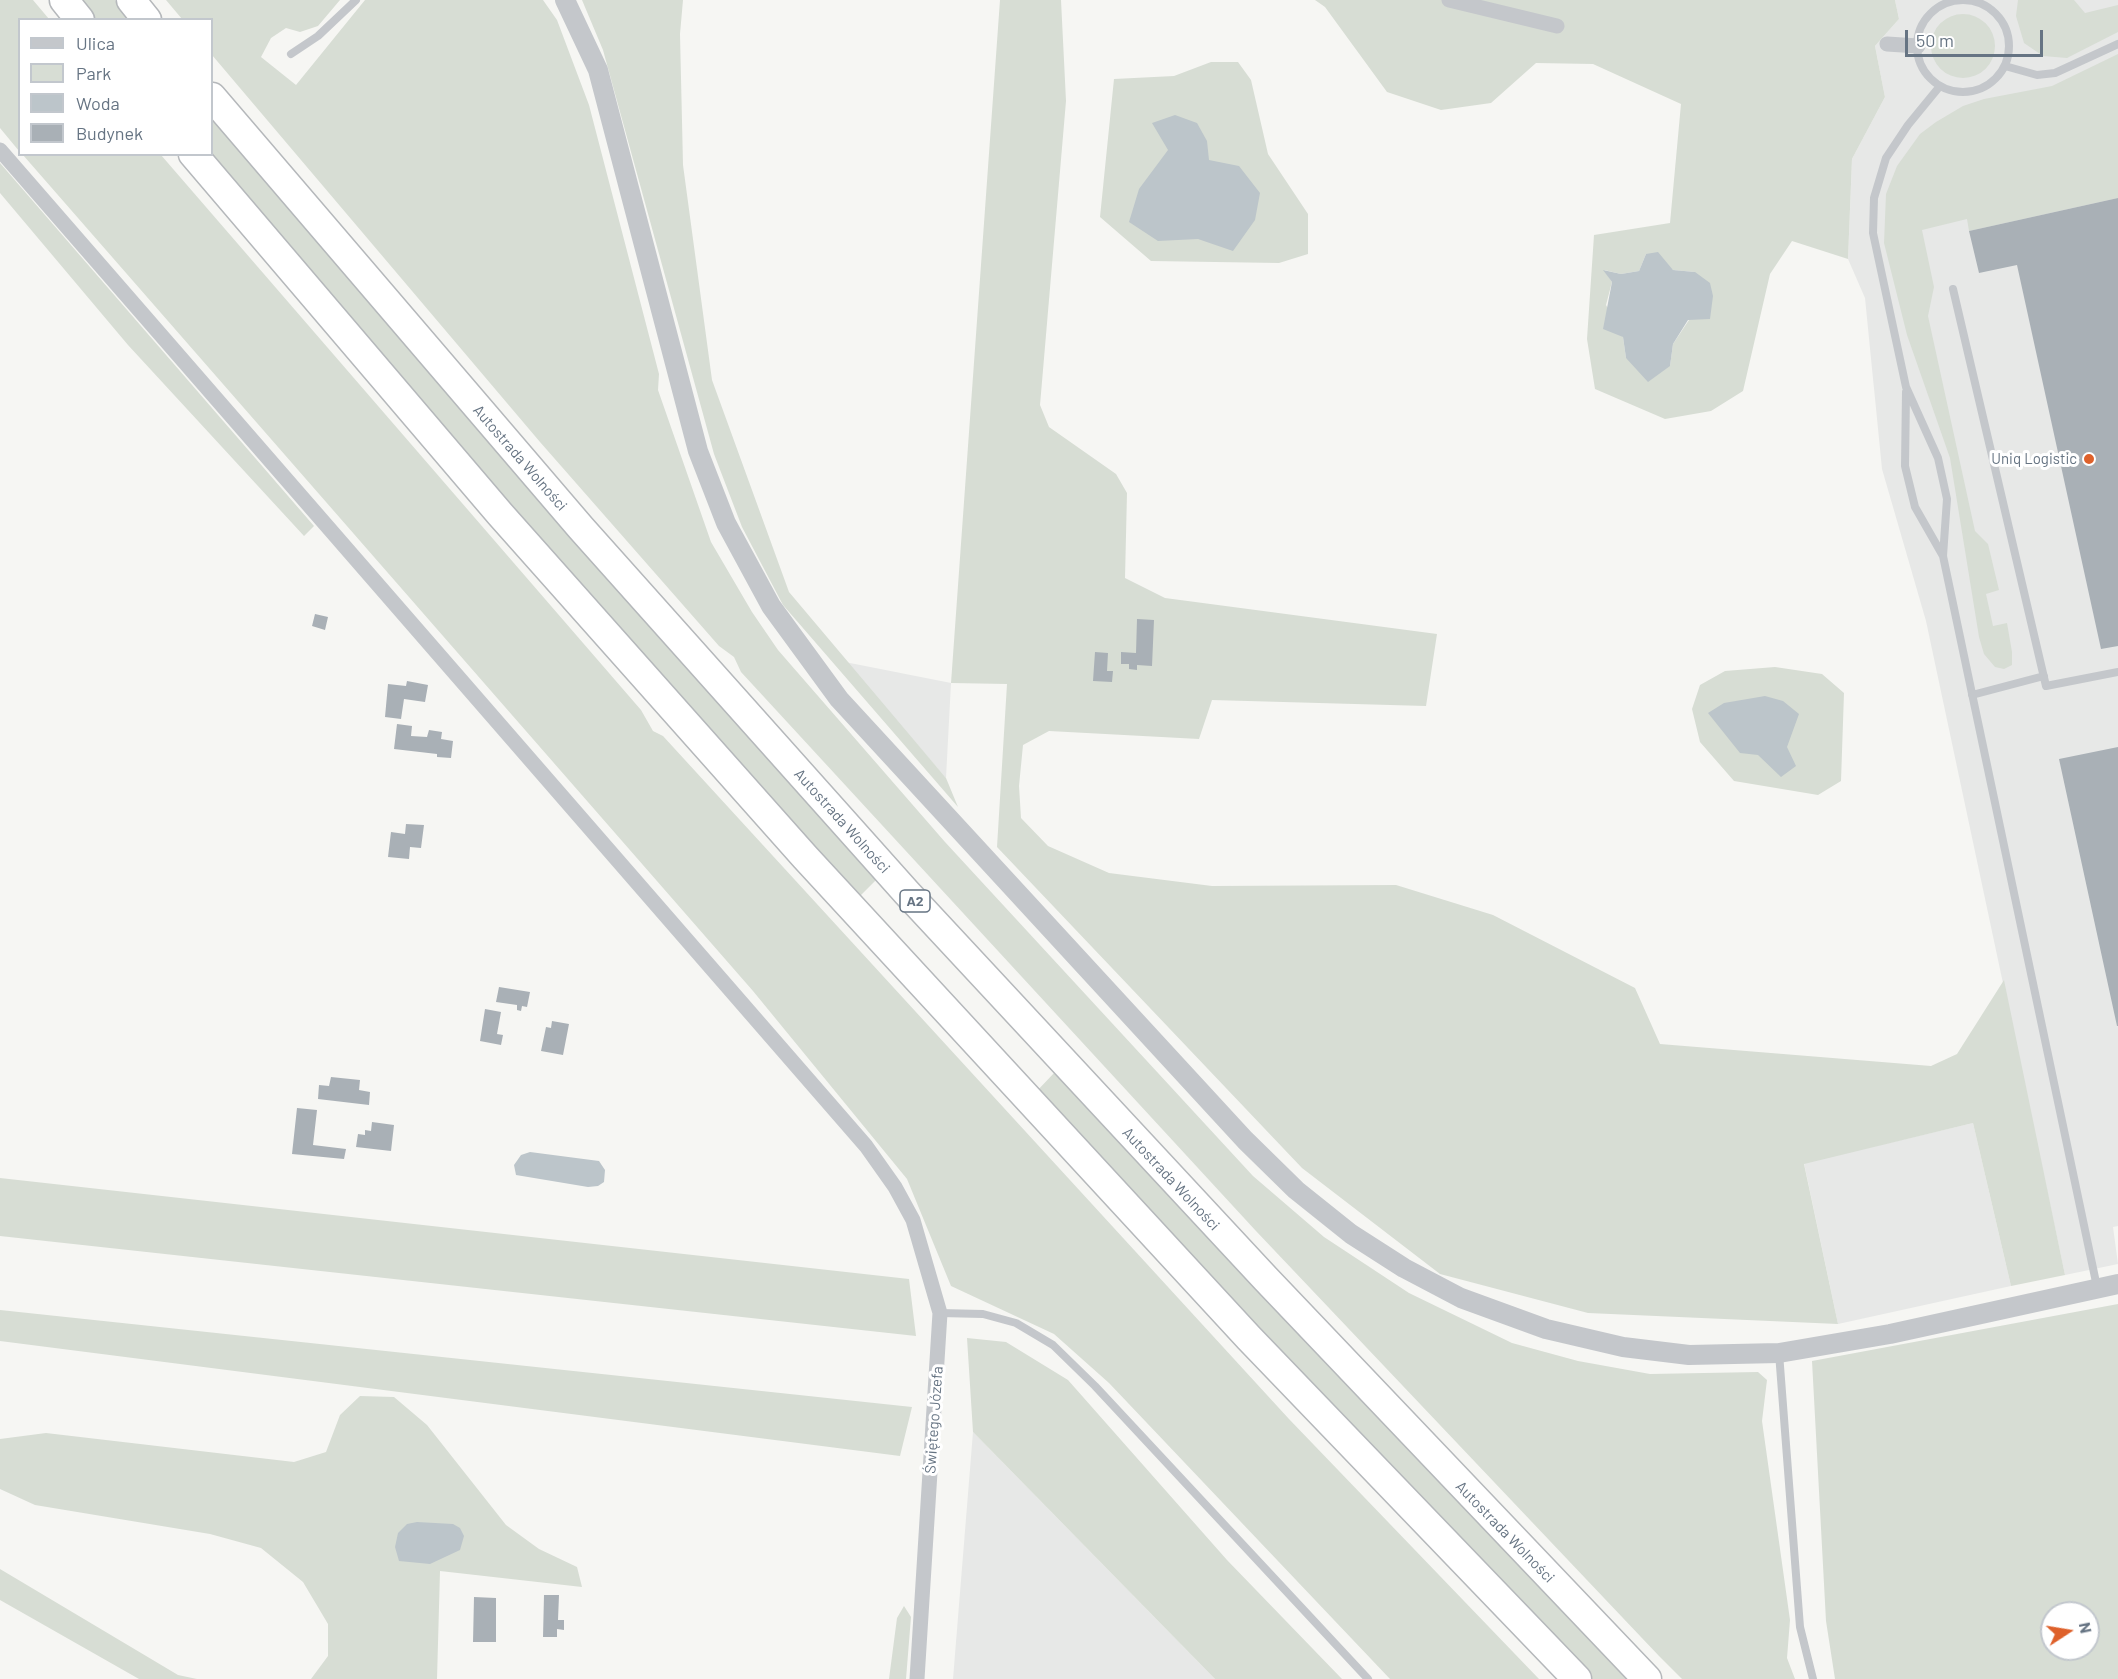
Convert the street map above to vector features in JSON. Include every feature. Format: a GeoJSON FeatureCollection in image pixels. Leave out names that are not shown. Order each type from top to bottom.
{"type":"FeatureCollection","features":[{"type":"Feature","properties":{"kind":"highway"},"geometry":{"type":"LineString","coordinates":[[64,0],[78,18]]}},
{"type":"Feature","properties":{"kind":"highway"},"geometry":{"type":"LineString","coordinates":[[131,0],[145,18]]}},
{"type":"Feature","properties":{"kind":"highway","name":"Autostrada Wolności"},"geometry":{"type":"LineString","coordinates":[[213,98],[581,528],[899,884],[1160,1167],[1647,1679]]}},
{"type":"Feature","properties":{"kind":"highway"},"geometry":{"type":"LineString","coordinates":[[195,156],[500,514],[821,875],[1249,1338],[1577,1679]]}},
{"type":"Feature","properties":{"kind":"street"},"geometry":{"type":"LineString","coordinates":[[565,0],[598,70],[686,410],[718,505],[771,606],[839,699],[1245,1140],[1296,1190],[1351,1234],[1404,1268],[1461,1298],[1546,1329],[1623,1347],[1656,1352],[1689,1355],[1779,1353],[1890,1334],[2118,1284]]}},
{"type":"Feature","properties":{"kind":"street"},"geometry":{"type":"LineString","coordinates":[[1449,0],[1557,26]]}},
{"type":"Feature","properties":{"kind":"street"},"geometry":{"type":"LineString","coordinates":[[1887,44],[1918,46]]}},
{"type":"Feature","properties":{"kind":"street","name":"Świętego Józefa"},"geometry":{"type":"LineString","coordinates":[[0,150],[758,1021],[866,1146],[885,1172],[913,1220],[940,1313],[916,1679]]}},
{"type":"Feature","properties":{"kind":"lane"},"geometry":{"type":"LineString","coordinates":[[291,54],[318,36],[356,0]]}},
{"type":"Feature","properties":{"kind":"lane"},"geometry":{"type":"LineString","coordinates":[[1979,2],[1995,13],[2006,28],[2009,47],[2005,66],[1994,81],[1977,90],[1958,92],[1940,86],[1921,64],[1918,46],[1927,19],[1940,3],[1979,2]]}},
{"type":"Feature","properties":{"kind":"lane"},"geometry":{"type":"LineString","coordinates":[[2005,66],[2037,75],[2047,74],[2067,69],[2118,44]]}},
{"type":"Feature","properties":{"kind":"lane"},"geometry":{"type":"LineString","coordinates":[[1940,86],[1908,124],[1886,158],[1874,198],[1873,233],[1906,387],[1940,468],[1947,499],[1943,556],[2098,1288]]}},
{"type":"Feature","properties":{"kind":"lane"},"geometry":{"type":"LineString","coordinates":[[1953,290],[2046,686],[2118,672]]}},
{"type":"Feature","properties":{"kind":"lane"},"geometry":{"type":"LineString","coordinates":[[1906,387],[1905,466],[1915,507],[1943,556]]}},
{"type":"Feature","properties":{"kind":"lane"},"geometry":{"type":"LineString","coordinates":[[1972,695],[2044,676]]}},
{"type":"Feature","properties":{"kind":"lane"},"geometry":{"type":"LineString","coordinates":[[940,1313],[983,1314],[1016,1323],[1053,1345],[1095,1386],[1368,1679]]}},
{"type":"Feature","properties":{"kind":"lane"},"geometry":{"type":"LineString","coordinates":[[1779,1353],[1800,1627],[1813,1679]]}},
{"type":"Feature","properties":{"kind":"shaded area"},"geometry":{"type":"Polygon","coordinates":[[[1895,0],[2118,0],[2118,1226],[2113,1227],[2118,1264],[2065,1275],[1926,621],[1882,469],[1865,298],[1848,259],[1852,159],[1885,97],[1875,46],[1899,19],[1895,0]]]}},
{"type":"Feature","properties":{"kind":"shaded area"},"geometry":{"type":"Polygon","coordinates":[[[845,662],[951,683],[946,778],[845,662]]]}},
{"type":"Feature","properties":{"kind":"shaded area"},"geometry":{"type":"Polygon","coordinates":[[[1973,1123],[2011,1286],[1838,1324],[1804,1163],[1973,1123]]]}},
{"type":"Feature","properties":{"kind":"shaded area"},"geometry":{"type":"Polygon","coordinates":[[[973,1432],[1215,1679],[953,1679],[973,1432]]]}},
{"type":"Feature","properties":{"kind":"green space"},"geometry":{"type":"Polygon","coordinates":[[[0,0],[33,0],[48,18],[18,18],[18,150],[0,128],[0,0]]]}},
{"type":"Feature","properties":{"kind":"green space"},"geometry":{"type":"Polygon","coordinates":[[[79,0],[115,0],[130,18],[94,18],[79,0]]]}},
{"type":"Feature","properties":{"kind":"green space"},"geometry":{"type":"Polygon","coordinates":[[[166,0],[340,0],[318,26],[300,32],[286,28],[271,38],[261,57],[296,85],[365,0],[543,0],[557,20],[589,105],[659,374],[658,390],[711,542],[752,612],[778,650],[945,842],[1253,1176],[1324,1237],[1409,1293],[1512,1343],[1578,1361],[1650,1374],[1758,1372],[1767,1380],[1762,1421],[1790,1620],[1787,1658],[1795,1679],[1682,1679],[1659,1656],[1256,1231],[741,672],[734,657],[719,646],[540,442],[213,56],[213,18],[181,18],[166,0]]]}},
{"type":"Feature","properties":{"kind":"green space"},"geometry":{"type":"Polygon","coordinates":[[[582,0],[683,0],[680,34],[683,165],[712,380],[789,592],[946,778],[958,807],[783,605],[742,527],[714,454],[603,50],[582,0]]]}},
{"type":"Feature","properties":{"kind":"green space"},"geometry":{"type":"Polygon","coordinates":[[[1000,0],[1061,0],[1066,101],[1040,405],[1049,427],[1116,474],[1127,493],[1125,578],[1165,598],[1437,634],[1426,706],[1212,700],[1199,739],[1049,731],[1023,745],[1019,786],[1021,818],[1048,846],[1109,873],[1212,886],[1396,885],[1493,915],[1635,988],[1660,1044],[1931,1066],[1957,1054],[2004,980],[2065,1275],[2011,1286],[1973,1123],[1804,1164],[1838,1324],[1588,1313],[1440,1274],[1302,1168],[997,847],[1007,684],[951,683],[1000,0]]]}},
{"type":"Feature","properties":{"kind":"green space"},"geometry":{"type":"Polygon","coordinates":[[[1315,0],[1895,0],[1899,19],[1875,46],[1885,97],[1852,159],[1848,259],[1792,241],[1770,274],[1743,391],[1711,411],[1665,419],[1595,389],[1587,339],[1594,235],[1670,223],[1681,104],[1593,64],[1536,63],[1491,103],[1441,110],[1387,92],[1325,7],[1315,0]],[[1646,254],[1639,271],[1621,274],[1604,270],[1612,282],[1606,305],[1623,337],[1626,358],[1670,366],[1673,344],[1689,320],[1695,272],[1673,270],[1646,254]]]}},
{"type":"Feature","properties":{"kind":"green space"},"geometry":{"type":"Polygon","coordinates":[[[2018,0],[2074,0],[2085,13],[2118,5],[2118,32],[2067,58],[2043,56],[2024,43],[2016,16],[2018,0]]]}},
{"type":"Feature","properties":{"kind":"green space"},"geometry":{"type":"Polygon","coordinates":[[[1963,14],[1981,20],[1989,28],[1995,46],[1989,64],[1981,72],[1963,78],[1945,72],[1937,64],[1931,46],[1937,28],[1945,20],[1963,14]]]}},
{"type":"Feature","properties":{"kind":"green space"},"geometry":{"type":"Polygon","coordinates":[[[2118,54],[2118,198],[1969,231],[1967,219],[1922,230],[1934,287],[1928,316],[1975,531],[1988,544],[1999,590],[1986,594],[1993,626],[2007,623],[2012,665],[2004,669],[1995,667],[1984,654],[1979,637],[1950,458],[1907,335],[1884,243],[1886,194],[1897,166],[1920,134],[1936,122],[1963,106],[1984,99],[2052,86],[2118,54]]]}},
{"type":"Feature","properties":{"kind":"green space"},"geometry":{"type":"Polygon","coordinates":[[[1211,62],[1238,62],[1251,80],[1268,154],[1308,214],[1308,254],[1279,263],[1151,261],[1100,217],[1114,79],[1174,76],[1211,62]]]}},
{"type":"Feature","properties":{"kind":"green space"},"geometry":{"type":"Polygon","coordinates":[[[213,115],[874,876],[876,880],[861,895],[859,896],[624,638],[213,155],[213,115]]]}},
{"type":"Feature","properties":{"kind":"green space"},"geometry":{"type":"Polygon","coordinates":[[[24,156],[162,156],[641,710],[653,731],[663,736],[1289,1419],[1539,1679],[1390,1679],[1109,1383],[1054,1334],[951,1286],[907,1179],[753,991],[24,156]]]}},
{"type":"Feature","properties":{"kind":"green space"},"geometry":{"type":"Polygon","coordinates":[[[0,163],[314,526],[304,536],[128,345],[0,193],[0,163]]]}},
{"type":"Feature","properties":{"kind":"green space"},"geometry":{"type":"Polygon","coordinates":[[[1775,667],[1822,674],[1844,693],[1841,781],[1818,795],[1734,781],[1700,742],[1692,709],[1700,685],[1725,671],[1775,667]]]}},
{"type":"Feature","properties":{"kind":"green space"},"geometry":{"type":"Polygon","coordinates":[[[1054,1073],[1059,1075],[1632,1679],[1592,1679],[1205,1276],[1036,1092],[1054,1073]]]}},
{"type":"Feature","properties":{"kind":"green space"},"geometry":{"type":"Polygon","coordinates":[[[0,1178],[909,1279],[916,1336],[0,1236],[0,1178]]]}},
{"type":"Feature","properties":{"kind":"green space"},"geometry":{"type":"Polygon","coordinates":[[[2118,1304],[2118,1679],[1835,1679],[1826,1621],[1812,1361],[2118,1304]]]}},
{"type":"Feature","properties":{"kind":"green space"},"geometry":{"type":"Polygon","coordinates":[[[0,1310],[912,1407],[900,1456],[0,1341],[0,1310]]]}},
{"type":"Feature","properties":{"kind":"green space"},"geometry":{"type":"Polygon","coordinates":[[[967,1338],[1006,1342],[1068,1380],[1227,1560],[1342,1679],[1215,1679],[973,1432],[967,1338]]]}},
{"type":"Feature","properties":{"kind":"green space"},"geometry":{"type":"Polygon","coordinates":[[[360,1396],[394,1397],[427,1425],[506,1525],[539,1549],[577,1567],[582,1587],[440,1571],[437,1679],[311,1679],[328,1656],[328,1624],[303,1582],[261,1548],[210,1534],[35,1505],[0,1489],[0,1439],[46,1433],[294,1462],[326,1452],[340,1415],[360,1396]]]}},
{"type":"Feature","properties":{"kind":"green space"},"geometry":{"type":"Polygon","coordinates":[[[0,1569],[178,1675],[197,1679],[139,1679],[0,1600],[0,1569]]]}},
{"type":"Feature","properties":{"kind":"green space"},"geometry":{"type":"Polygon","coordinates":[[[904,1606],[911,1617],[906,1679],[889,1679],[897,1618],[904,1606]]]}},
{"type":"Feature","properties":{"kind":"water"},"geometry":{"type":"Polygon","coordinates":[[[1175,115],[1197,123],[1207,141],[1209,160],[1239,166],[1260,193],[1255,220],[1233,251],[1198,239],[1158,241],[1129,222],[1139,189],[1168,150],[1152,123],[1175,115]]]}},
{"type":"Feature","properties":{"kind":"water"},"geometry":{"type":"Polygon","coordinates":[[[1658,252],[1673,270],[1695,272],[1710,283],[1713,296],[1710,319],[1688,320],[1673,344],[1670,366],[1648,382],[1626,358],[1623,337],[1603,329],[1612,282],[1603,270],[1621,274],[1639,271],[1646,254],[1658,252]]]}},
{"type":"Feature","properties":{"kind":"water"},"geometry":{"type":"Polygon","coordinates":[[[1765,696],[1783,701],[1799,714],[1787,747],[1796,766],[1781,777],[1758,755],[1740,753],[1708,713],[1724,703],[1765,696]]]}},
{"type":"Feature","properties":{"kind":"water"},"geometry":{"type":"Polygon","coordinates":[[[530,1152],[599,1161],[605,1170],[604,1182],[598,1186],[588,1187],[516,1175],[514,1165],[521,1155],[530,1152]]]}},
{"type":"Feature","properties":{"kind":"water"},"geometry":{"type":"Polygon","coordinates":[[[417,1522],[453,1524],[460,1528],[464,1536],[460,1550],[430,1564],[399,1561],[395,1547],[398,1533],[407,1524],[417,1522]]]}},
{"type":"Feature","properties":{"kind":"building","name":"Uniq Logistic"},"geometry":{"type":"Polygon","coordinates":[[[2118,198],[2118,646],[2101,649],[2017,265],[1979,273],[1969,231],[2118,198]]]}},
{"type":"Feature","properties":{"kind":"building"},"geometry":{"type":"Polygon","coordinates":[[[315,614],[328,617],[325,630],[312,626],[315,614]]]}},
{"type":"Feature","properties":{"kind":"building"},"geometry":{"type":"Polygon","coordinates":[[[1137,619],[1154,620],[1152,666],[1137,665],[1137,670],[1129,669],[1129,664],[1121,664],[1121,652],[1136,653],[1137,619]]]}},
{"type":"Feature","properties":{"kind":"building"},"geometry":{"type":"Polygon","coordinates":[[[1095,652],[1108,653],[1107,671],[1113,671],[1112,682],[1093,681],[1095,652]]]}},
{"type":"Feature","properties":{"kind":"building"},"geometry":{"type":"Polygon","coordinates":[[[407,681],[428,685],[425,702],[404,699],[401,719],[385,717],[388,684],[406,686],[407,681]]]}},
{"type":"Feature","properties":{"kind":"building"},"geometry":{"type":"Polygon","coordinates":[[[397,724],[412,726],[411,736],[427,737],[429,730],[442,732],[441,739],[453,741],[451,758],[394,749],[397,724]]]}},
{"type":"Feature","properties":{"kind":"building"},"geometry":{"type":"Polygon","coordinates":[[[2118,747],[2118,1026],[2117,1026],[2059,759],[2118,747]]]}},
{"type":"Feature","properties":{"kind":"building"},"geometry":{"type":"Polygon","coordinates":[[[406,824],[424,825],[421,848],[410,847],[409,859],[388,857],[391,832],[405,834],[406,824]]]}},
{"type":"Feature","properties":{"kind":"building"},"geometry":{"type":"Polygon","coordinates":[[[499,987],[530,992],[527,1007],[522,1006],[521,1011],[517,1010],[517,1005],[496,1002],[499,987]]]}},
{"type":"Feature","properties":{"kind":"building"},"geometry":{"type":"Polygon","coordinates":[[[485,1009],[501,1012],[497,1034],[503,1035],[501,1045],[480,1041],[485,1009]]]}},
{"type":"Feature","properties":{"kind":"building"},"geometry":{"type":"Polygon","coordinates":[[[552,1021],[569,1024],[563,1055],[541,1051],[546,1027],[551,1028],[552,1021]]]}},
{"type":"Feature","properties":{"kind":"building"},"geometry":{"type":"Polygon","coordinates":[[[331,1077],[360,1080],[359,1090],[370,1092],[369,1105],[318,1099],[319,1085],[329,1086],[331,1077]]]}},
{"type":"Feature","properties":{"kind":"building"},"geometry":{"type":"Polygon","coordinates":[[[297,1108],[317,1110],[313,1145],[346,1149],[344,1159],[292,1154],[297,1108]]]}},
{"type":"Feature","properties":{"kind":"building"},"geometry":{"type":"Polygon","coordinates":[[[372,1122],[394,1125],[391,1151],[356,1147],[358,1134],[365,1135],[365,1130],[371,1131],[372,1122]]]}},
{"type":"Feature","properties":{"kind":"building"},"geometry":{"type":"Polygon","coordinates":[[[544,1595],[559,1595],[558,1620],[564,1620],[564,1630],[557,1629],[557,1637],[543,1637],[544,1595]]]}},
{"type":"Feature","properties":{"kind":"building"},"geometry":{"type":"Polygon","coordinates":[[[474,1597],[496,1598],[496,1642],[473,1642],[474,1597]]]}},
{"type":"Feature","properties":{"kind":"place","name":"Uniq Logistic"},"geometry":{"type":"Point","coordinates":[2089,459]}}]}
